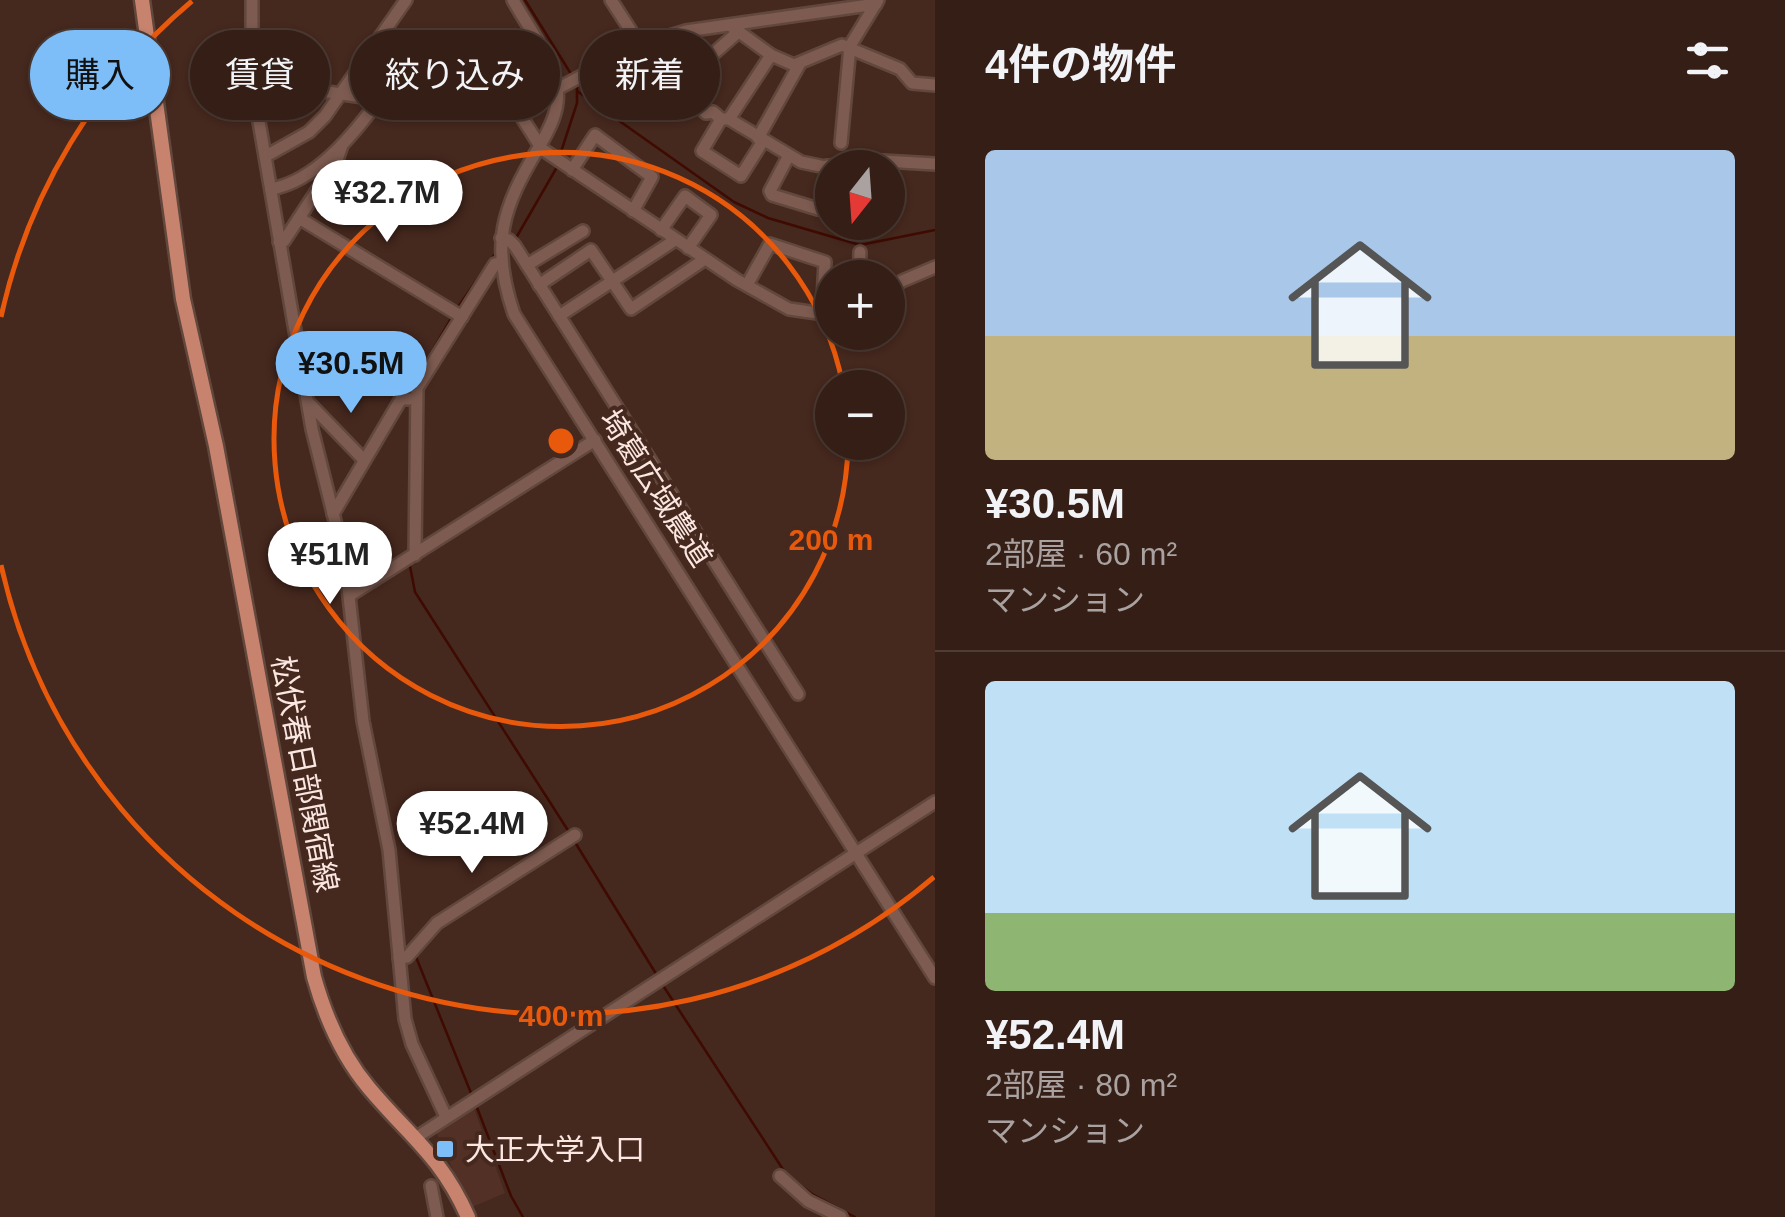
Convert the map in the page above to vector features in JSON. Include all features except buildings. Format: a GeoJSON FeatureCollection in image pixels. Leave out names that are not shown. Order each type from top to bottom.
{"type":"FeatureCollection","features":[{"type":"Feature","properties":{"kind":"main road","name":"松伏春日部関宿線"},"geometry":{"type":"LineString","coordinates":[[142,0],[184,299],[220,464],[314,977],[333,1031],[349,1060],[368,1087],[417,1137],[448,1178],[468,1217]]}},
{"type":"Feature","properties":{"kind":"street"},"geometry":{"type":"LineString","coordinates":[[252,0],[252,30]]}},
{"type":"Feature","properties":{"kind":"street"},"geometry":{"type":"LineString","coordinates":[[266,156],[310,132],[342,95],[406,0]]}},
{"type":"Feature","properties":{"kind":"street"},"geometry":{"type":"LineString","coordinates":[[512,0],[530,30]]}},
{"type":"Feature","properties":{"kind":"street"},"geometry":{"type":"LineString","coordinates":[[611,0],[635,30]]}},
{"type":"Feature","properties":{"kind":"street"},"geometry":{"type":"LineString","coordinates":[[720,31],[876,2]]}},
{"type":"Feature","properties":{"kind":"street"},"geometry":{"type":"LineString","coordinates":[[841,142],[850,46],[876,2]]}},
{"type":"Feature","properties":{"kind":"street"},"geometry":{"type":"LineString","coordinates":[[734,30],[771,54],[799,65]]}},
{"type":"Feature","properties":{"kind":"street"},"geometry":{"type":"LineString","coordinates":[[720,44],[734,30]]}},
{"type":"Feature","properties":{"kind":"street"},"geometry":{"type":"LineString","coordinates":[[771,54],[702,150],[742,176],[799,65],[842,45],[850,46],[900,69],[912,83],[935,84]]}},
{"type":"Feature","properties":{"kind":"street"},"geometry":{"type":"LineString","coordinates":[[330,93],[350,96]]}},
{"type":"Feature","properties":{"kind":"street"},"geometry":{"type":"LineString","coordinates":[[720,116],[788,157],[815,163]]}},
{"type":"Feature","properties":{"kind":"street"},"geometry":{"type":"LineString","coordinates":[[259,120],[308,401],[350,595],[363,722],[389,850],[409,1032],[446,1117]]}},
{"type":"Feature","properties":{"kind":"street"},"geometry":{"type":"LineString","coordinates":[[270,189],[295,179],[342,145],[363,120]]}},
{"type":"Feature","properties":{"kind":"street"},"geometry":{"type":"LineString","coordinates":[[523,120],[539,146],[688,248],[789,309],[815,314]]}},
{"type":"Feature","properties":{"kind":"street","name":"埼葛広域農道"},"geometry":{"type":"LineString","coordinates":[[551,120],[503,218],[508,241],[501,263],[514,314],[935,978]]}},
{"type":"Feature","properties":{"kind":"street"},"geometry":{"type":"LineString","coordinates":[[572,170],[595,136],[652,178],[633,211]]}},
{"type":"Feature","properties":{"kind":"street"},"geometry":{"type":"LineString","coordinates":[[279,242],[284,241],[315,194],[342,145]]}},
{"type":"Feature","properties":{"kind":"street"},"geometry":{"type":"LineString","coordinates":[[788,157],[770,192],[815,208]]}},
{"type":"Feature","properties":{"kind":"street"},"geometry":{"type":"LineString","coordinates":[[905,162],[935,164]]}},
{"type":"Feature","properties":{"kind":"street"},"geometry":{"type":"LineString","coordinates":[[295,179],[315,194]]}},
{"type":"Feature","properties":{"kind":"street"},"geometry":{"type":"LineString","coordinates":[[661,230],[685,196],[710,215],[688,248]]}},
{"type":"Feature","properties":{"kind":"street"},"geometry":{"type":"LineString","coordinates":[[299,218],[457,314]]}},
{"type":"Feature","properties":{"kind":"street"},"geometry":{"type":"LineString","coordinates":[[527,265],[584,231]]}},
{"type":"Feature","properties":{"kind":"street"},"geometry":{"type":"LineString","coordinates":[[559,316],[676,240]]}},
{"type":"Feature","properties":{"kind":"street"},"geometry":{"type":"LineString","coordinates":[[508,241],[527,265],[798,694]]}},
{"type":"Feature","properties":{"kind":"street"},"geometry":{"type":"LineString","coordinates":[[747,286],[770,244],[819,260]]}},
{"type":"Feature","properties":{"kind":"street"},"geometry":{"type":"LineString","coordinates":[[539,284],[591,250],[631,308],[706,259]]}},
{"type":"Feature","properties":{"kind":"street"},"geometry":{"type":"LineString","coordinates":[[860,252],[860,260]]}},
{"type":"Feature","properties":{"kind":"street"},"geometry":{"type":"LineString","coordinates":[[411,557],[412,399],[457,314],[495,264],[501,263]]}},
{"type":"Feature","properties":{"kind":"street"},"geometry":{"type":"LineString","coordinates":[[905,280],[935,267]]}},
{"type":"Feature","properties":{"kind":"street"},"geometry":{"type":"LineString","coordinates":[[333,514],[401,399],[412,399]]}},
{"type":"Feature","properties":{"kind":"street"},"geometry":{"type":"LineString","coordinates":[[308,401],[364,460]]}},
{"type":"Feature","properties":{"kind":"street"},"geometry":{"type":"LineString","coordinates":[[350,595],[594,440]]}},
{"type":"Feature","properties":{"kind":"street"},"geometry":{"type":"LineString","coordinates":[[417,1137],[935,802]]}},
{"type":"Feature","properties":{"kind":"street"},"geometry":{"type":"LineString","coordinates":[[399,958],[406,957],[438,923],[572,837]]}},
{"type":"Feature","properties":{"kind":"street"},"geometry":{"type":"LineString","coordinates":[[780,1176],[841,1217]]}},
{"type":"Feature","properties":{"kind":"street"},"geometry":{"type":"LineString","coordinates":[[430,1186],[437,1217]]}},
{"type":"Feature","properties":{"kind":"shaded area"},"geometry":{"type":"Polygon","coordinates":[[[473,1106],[505,1193],[470,1208],[437,1134],[439,1128],[473,1106]]]}},
{"type":"Feature","properties":{"kind":"waterway"},"geometry":{"type":"LineString","coordinates":[[525,0],[571,74]]}},
{"type":"Feature","properties":{"kind":"waterway"},"geometry":{"type":"LineString","coordinates":[[560,155],[577,103],[577,85]]}},
{"type":"Feature","properties":{"kind":"waterway"},"geometry":{"type":"LineString","coordinates":[[577,91],[734,202],[768,218],[860,245],[935,230]]}},
{"type":"Feature","properties":{"kind":"waterway"},"geometry":{"type":"LineString","coordinates":[[516,238],[557,167]]}},
{"type":"Feature","properties":{"kind":"waterway"},"geometry":{"type":"LineString","coordinates":[[456,310],[497,251]]}},
{"type":"Feature","properties":{"kind":"waterway"},"geometry":{"type":"LineString","coordinates":[[416,379],[452,317]]}},
{"type":"Feature","properties":{"kind":"waterway"},"geometry":{"type":"LineString","coordinates":[[409,553],[411,401]]}},
{"type":"Feature","properties":{"kind":"waterway"},"geometry":{"type":"LineString","coordinates":[[409,561],[415,592],[569,832]]}},
{"type":"Feature","properties":{"kind":"waterway"},"geometry":{"type":"LineString","coordinates":[[573,839],[658,977]]}},
{"type":"Feature","properties":{"kind":"waterway"},"geometry":{"type":"LineString","coordinates":[[416,957],[473,1098]]}},
{"type":"Feature","properties":{"kind":"waterway"},"geometry":{"type":"LineString","coordinates":[[662,984],[786,1174]]}},
{"type":"Feature","properties":{"kind":"waterway"},"geometry":{"type":"LineString","coordinates":[[476,1105],[523,1217]]}},
{"type":"Feature","properties":{"kind":"waterway"},"geometry":{"type":"LineString","coordinates":[[792,1179],[855,1217]]}},
{"type":"Feature","properties":{"kind":"place","name":"大正大学入口"},"geometry":{"type":"Point","coordinates":[445,1149]}}]}
